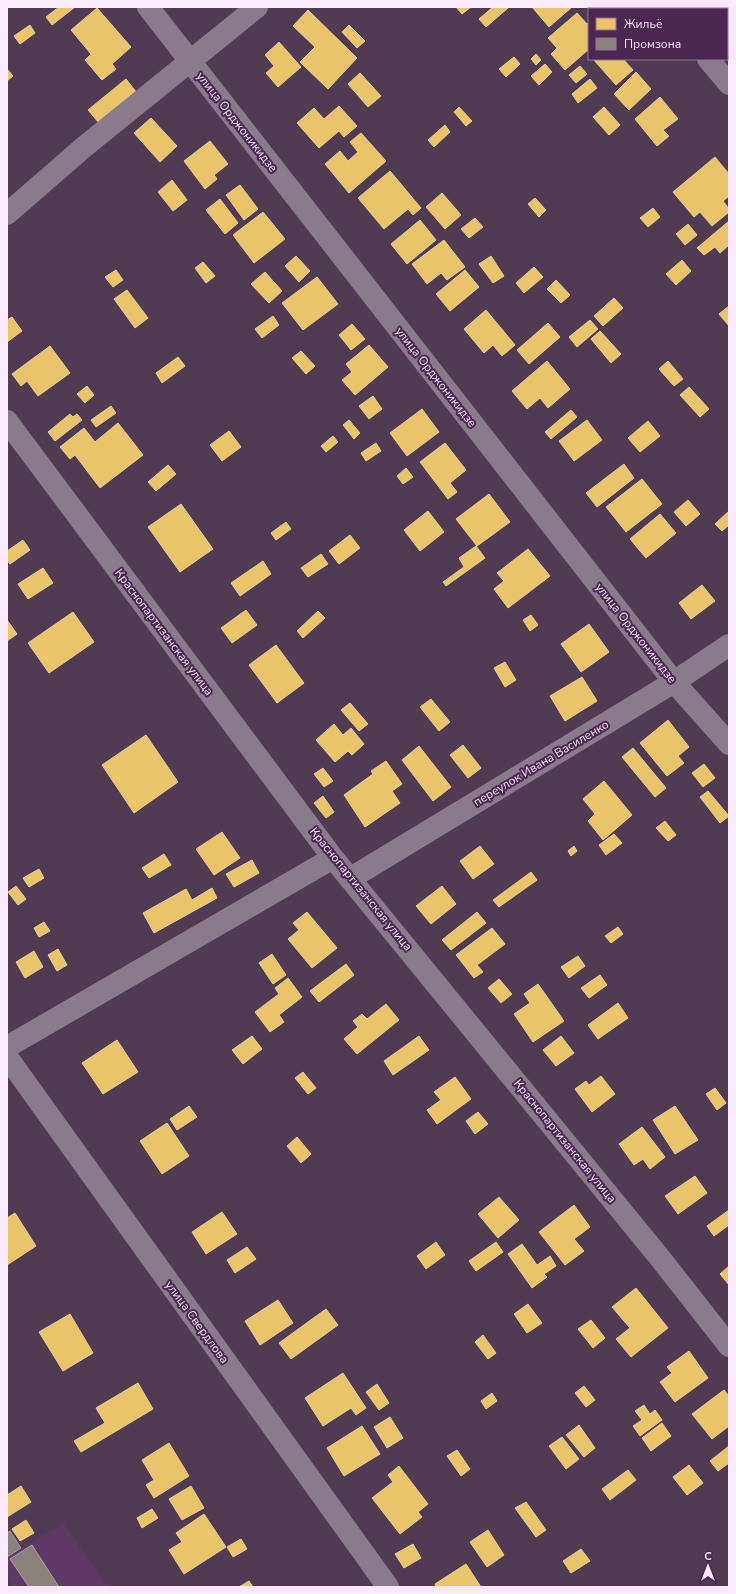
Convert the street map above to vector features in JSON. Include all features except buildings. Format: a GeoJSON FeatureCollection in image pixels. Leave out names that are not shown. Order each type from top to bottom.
{"type":"FeatureCollection","features":[{"type":"Feature","properties":{"kind":"street","name":"улица Орджоникидзе"},"geometry":{"type":"LineString","coordinates":[[148,7],[674,682],[729,744]]}},
{"type":"Feature","properties":{"kind":"street"},"geometry":{"type":"LineString","coordinates":[[7,214],[84,147],[257,7]]}},
{"type":"Feature","properties":{"kind":"street"},"geometry":{"type":"LineString","coordinates":[[709,60],[729,84]]}},
{"type":"Feature","properties":{"kind":"street","name":"Краснопартизанская улица"},"geometry":{"type":"LineString","coordinates":[[7,421],[333,858],[351,878],[660,1258],[729,1346]]}},
{"type":"Feature","properties":{"kind":"street","name":"переулок Ивана Василенко"},"geometry":{"type":"LineString","coordinates":[[351,878],[674,682],[729,645]]}},
{"type":"Feature","properties":{"kind":"street"},"geometry":{"type":"LineString","coordinates":[[7,1047],[333,858]]}},
{"type":"Feature","properties":{"kind":"street","name":"улица Свердлова"},"geometry":{"type":"LineString","coordinates":[[7,1057],[388,1587]]}},
{"type":"Feature","properties":{"kind":"shaded area"},"geometry":{"type":"Polygon","coordinates":[[[63,1523],[108,1587],[14,1587],[7,1576],[7,1557],[63,1523]]]}}]}
